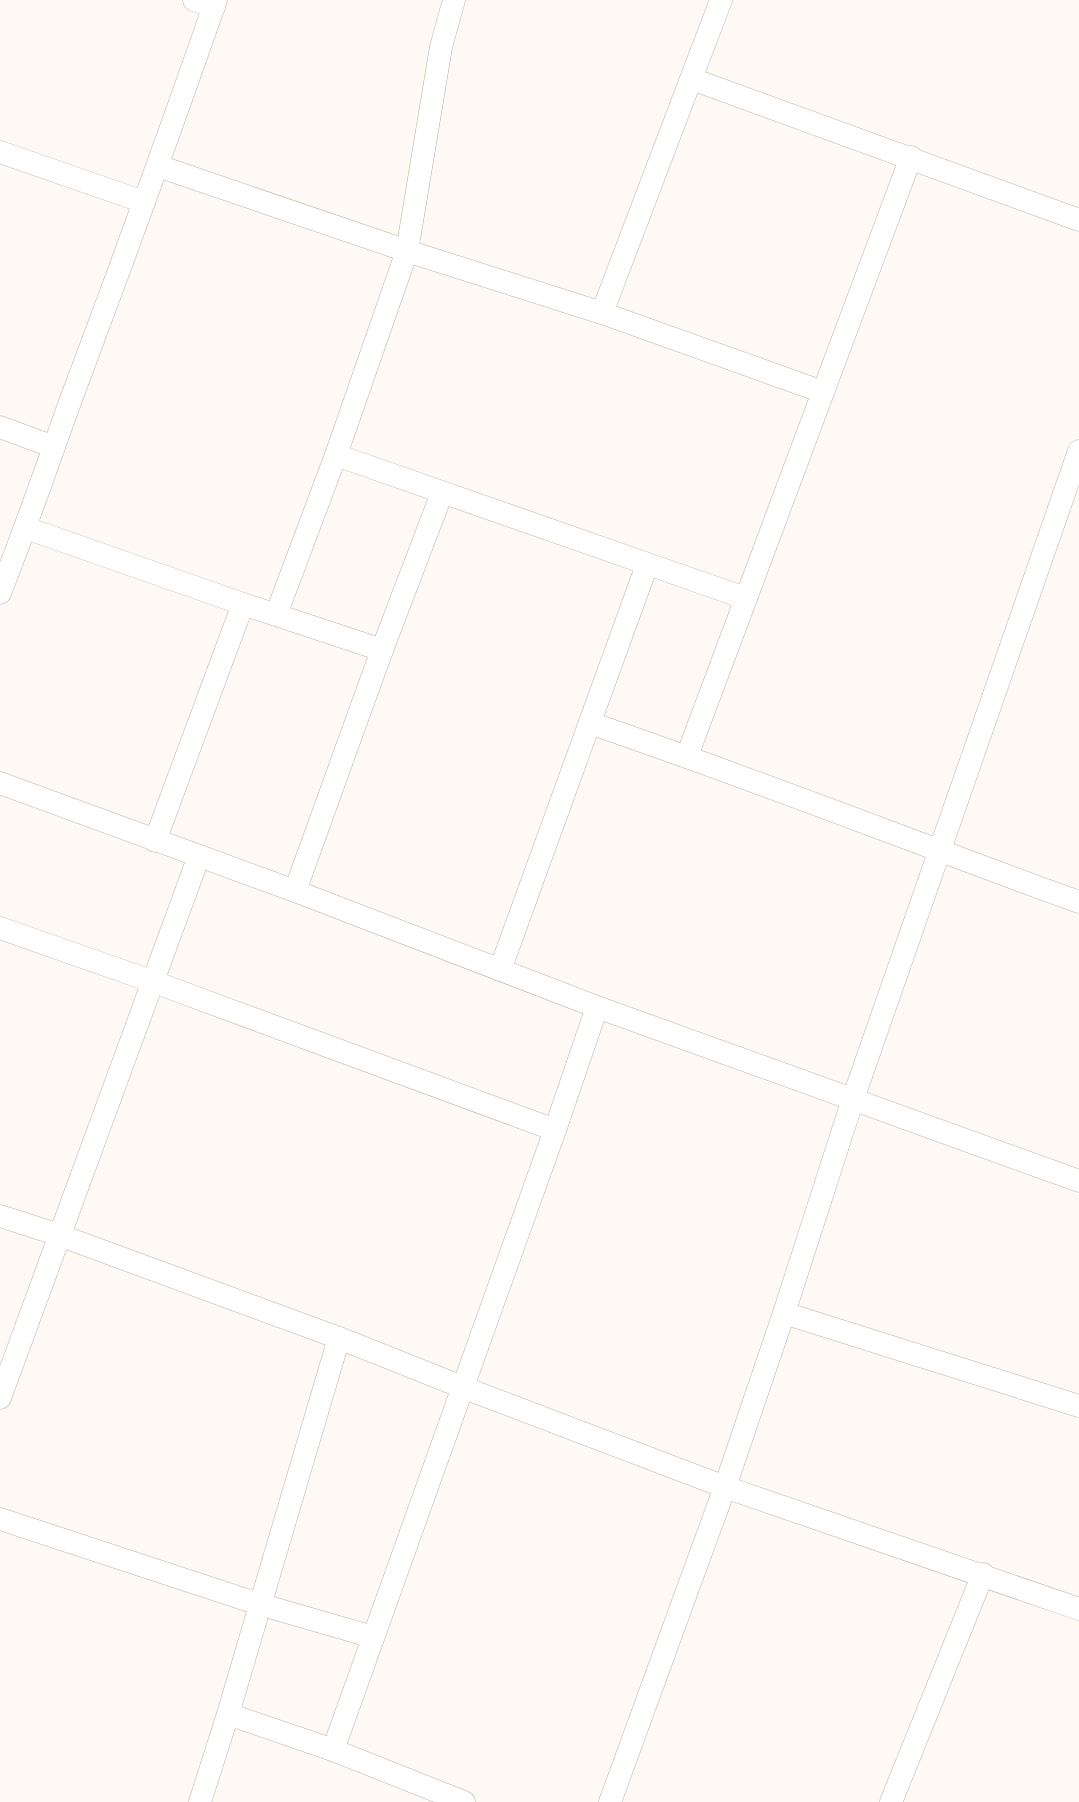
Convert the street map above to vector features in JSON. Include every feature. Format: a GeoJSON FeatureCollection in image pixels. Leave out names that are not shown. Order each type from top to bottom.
{"type":"FeatureCollection","features":[{"type":"Feature","properties":{"kind":"street"},"geometry":{"type":"LineString","coordinates":[[276,615],[336,455],[407,251],[440,47],[454,0]]}},
{"type":"Feature","properties":{"kind":"street"},"geometry":{"type":"LineString","coordinates":[[602,313],[721,0]]}},
{"type":"Feature","properties":{"kind":"street"},"geometry":{"type":"LineString","coordinates":[[0,593],[26,528],[54,447],[158,166],[208,2]]}},
{"type":"Feature","properties":{"kind":"street"},"geometry":{"type":"LineString","coordinates":[[692,79],[911,157],[1079,220]]}},
{"type":"Feature","properties":{"kind":"street"},"geometry":{"type":"LineString","coordinates":[[0,152],[144,202]]}},
{"type":"Feature","properties":{"kind":"street"},"geometry":{"type":"LineString","coordinates":[[687,756],[911,157]]}},
{"type":"Feature","properties":{"kind":"street"},"geometry":{"type":"LineString","coordinates":[[158,166],[407,251],[602,313],[823,392]]}},
{"type":"Feature","properties":{"kind":"street"},"geometry":{"type":"LineString","coordinates":[[0,427],[54,447]]}},
{"type":"Feature","properties":{"kind":"street"},"geometry":{"type":"LineString","coordinates":[[610,1802],[725,1487],[784,1313],[852,1098],[940,852],[1079,450]]}},
{"type":"Feature","properties":{"kind":"street"},"geometry":{"type":"LineString","coordinates":[[336,455],[745,598]]}},
{"type":"Feature","properties":{"kind":"street"},"geometry":{"type":"LineString","coordinates":[[295,891],[382,650],[442,493]]}},
{"type":"Feature","properties":{"kind":"street"},"geometry":{"type":"LineString","coordinates":[[26,528],[243,604],[382,650]]}},
{"type":"Feature","properties":{"kind":"street"},"geometry":{"type":"LineString","coordinates":[[500,970],[647,564]]}},
{"type":"Feature","properties":{"kind":"street"},"geometry":{"type":"LineString","coordinates":[[155,841],[243,604]]}},
{"type":"Feature","properties":{"kind":"street"},"geometry":{"type":"LineString","coordinates":[[590,723],[687,756],[940,852],[1079,902]]}},
{"type":"Feature","properties":{"kind":"street"},"geometry":{"type":"LineString","coordinates":[[0,783],[295,891],[597,1008],[852,1098],[1079,1181]]}},
{"type":"Feature","properties":{"kind":"street"},"geometry":{"type":"LineString","coordinates":[[0,1398],[199,856]]}},
{"type":"Feature","properties":{"kind":"street"},"geometry":{"type":"LineString","coordinates":[[0,928],[154,982],[555,1130]]}},
{"type":"Feature","properties":{"kind":"street"},"geometry":{"type":"LineString","coordinates":[[333,1750],[555,1130],[597,1008]]}},
{"type":"Feature","properties":{"kind":"street"},"geometry":{"type":"LineString","coordinates":[[0,1216],[59,1235],[339,1338],[462,1387],[725,1487],[983,1574],[1079,1609]]}},
{"type":"Feature","properties":{"kind":"street"},"geometry":{"type":"LineString","coordinates":[[784,1313],[1079,1406]]}},
{"type":"Feature","properties":{"kind":"street"},"geometry":{"type":"LineString","coordinates":[[200,1802],[228,1714],[259,1604],[339,1338]]}},
{"type":"Feature","properties":{"kind":"street"},"geometry":{"type":"LineString","coordinates":[[0,1520],[259,1604],[373,1636]]}},
{"type":"Feature","properties":{"kind":"street"},"geometry":{"type":"LineString","coordinates":[[891,1802],[983,1574]]}},
{"type":"Feature","properties":{"kind":"street"},"geometry":{"type":"LineString","coordinates":[[228,1714],[333,1750],[464,1802]]}}]}
